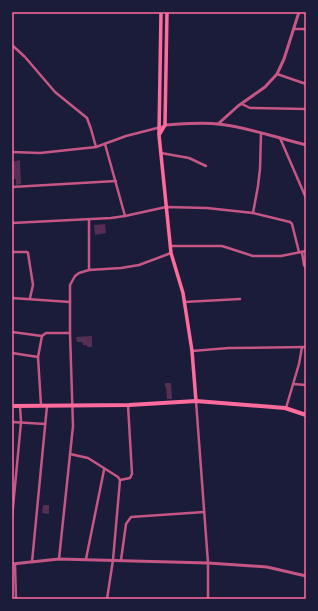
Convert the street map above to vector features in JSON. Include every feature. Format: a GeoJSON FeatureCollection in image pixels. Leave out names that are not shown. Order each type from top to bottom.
{"type":"FeatureCollection","features":[{"type":"Feature","properties":{"kind":"main road"},"geometry":{"type":"LineString","coordinates":[[161,12],[158,126],[170,246],[184,302],[192,351],[196,401]]}},
{"type":"Feature","properties":{"kind":"main road"},"geometry":{"type":"LineString","coordinates":[[160,135],[165,126],[167,12]]}},
{"type":"Feature","properties":{"kind":"main road"},"geometry":{"type":"LineString","coordinates":[[12,406],[129,405],[196,401],[286,408],[306,415]]}},
{"type":"Feature","properties":{"kind":"street"},"geometry":{"type":"LineString","coordinates":[[218,124],[265,87],[277,74],[284,59],[299,12]]}},
{"type":"Feature","properties":{"kind":"street"},"geometry":{"type":"LineString","coordinates":[[294,29],[306,29]]}},
{"type":"Feature","properties":{"kind":"street"},"geometry":{"type":"LineString","coordinates":[[12,45],[25,57],[55,92],[87,118],[96,147]]}},
{"type":"Feature","properties":{"kind":"street"},"geometry":{"type":"LineString","coordinates":[[277,74],[306,84]]}},
{"type":"Feature","properties":{"kind":"street"},"geometry":{"type":"LineString","coordinates":[[242,104],[250,108],[306,109]]}},
{"type":"Feature","properties":{"kind":"street"},"geometry":{"type":"LineString","coordinates":[[12,152],[40,153],[96,147],[158,126],[189,124],[218,124],[261,133],[306,145]]}},
{"type":"Feature","properties":{"kind":"street"},"geometry":{"type":"LineString","coordinates":[[253,213],[260,169],[261,133]]}},
{"type":"Feature","properties":{"kind":"street"},"geometry":{"type":"LineString","coordinates":[[280,138],[306,198]]}},
{"type":"Feature","properties":{"kind":"street"},"geometry":{"type":"LineString","coordinates":[[105,144],[125,216]]}},
{"type":"Feature","properties":{"kind":"street"},"geometry":{"type":"LineString","coordinates":[[161,153],[189,158],[206,166]]}},
{"type":"Feature","properties":{"kind":"street"},"geometry":{"type":"LineString","coordinates":[[12,188],[116,181]]}},
{"type":"Feature","properties":{"kind":"street"},"geometry":{"type":"LineString","coordinates":[[12,223],[89,220],[125,216],[166,207],[207,208],[253,213],[292,224],[304,266],[306,268]]}},
{"type":"Feature","properties":{"kind":"street"},"geometry":{"type":"LineString","coordinates":[[89,220],[89,270]]}},
{"type":"Feature","properties":{"kind":"street"},"geometry":{"type":"LineString","coordinates":[[170,246],[222,246],[253,256],[281,256],[306,251]]}},
{"type":"Feature","properties":{"kind":"street"},"geometry":{"type":"LineString","coordinates":[[12,252],[27,252],[28,254],[32,285],[30,298]]}},
{"type":"Feature","properties":{"kind":"street"},"geometry":{"type":"LineString","coordinates":[[59,559],[73,426],[70,285],[74,276],[79,273],[89,270],[139,265],[171,253]]}},
{"type":"Feature","properties":{"kind":"street"},"geometry":{"type":"LineString","coordinates":[[12,298],[30,298],[70,302]]}},
{"type":"Feature","properties":{"kind":"street"},"geometry":{"type":"LineString","coordinates":[[184,302],[240,299]]}},
{"type":"Feature","properties":{"kind":"street"},"geometry":{"type":"LineString","coordinates":[[12,332],[42,336],[46,333],[70,333]]}},
{"type":"Feature","properties":{"kind":"street"},"geometry":{"type":"LineString","coordinates":[[41,406],[38,357],[42,336]]}},
{"type":"Feature","properties":{"kind":"street"},"geometry":{"type":"LineString","coordinates":[[286,408],[299,364],[302,347]]}},
{"type":"Feature","properties":{"kind":"street"},"geometry":{"type":"LineString","coordinates":[[192,351],[229,348],[306,347]]}},
{"type":"Feature","properties":{"kind":"street"},"geometry":{"type":"LineString","coordinates":[[12,353],[38,357]]}},
{"type":"Feature","properties":{"kind":"street"},"geometry":{"type":"LineString","coordinates":[[293,384],[306,385]]}},
{"type":"Feature","properties":{"kind":"street"},"geometry":{"type":"LineString","coordinates":[[196,401],[208,563],[208,599]]}},
{"type":"Feature","properties":{"kind":"street"},"geometry":{"type":"LineString","coordinates":[[120,480],[130,478],[132,474],[129,405]]}},
{"type":"Feature","properties":{"kind":"street"},"geometry":{"type":"LineString","coordinates":[[12,518],[21,422],[20,406]]}},
{"type":"Feature","properties":{"kind":"street"},"geometry":{"type":"LineString","coordinates":[[32,562],[46,406]]}},
{"type":"Feature","properties":{"kind":"street"},"geometry":{"type":"LineString","coordinates":[[12,422],[45,424]]}},
{"type":"Feature","properties":{"kind":"street"},"geometry":{"type":"LineString","coordinates":[[70,454],[88,458],[104,470],[118,477],[120,480]]}},
{"type":"Feature","properties":{"kind":"street"},"geometry":{"type":"LineString","coordinates":[[86,560],[104,470]]}},
{"type":"Feature","properties":{"kind":"street"},"geometry":{"type":"LineString","coordinates":[[107,599],[113,560],[120,480]]}},
{"type":"Feature","properties":{"kind":"street"},"geometry":{"type":"LineString","coordinates":[[121,560],[126,524],[131,517],[204,512]]}},
{"type":"Feature","properties":{"kind":"street"},"geometry":{"type":"LineString","coordinates":[[16,599],[14,564],[59,559],[208,563],[266,567],[306,576]]}},
{"type":"Feature","properties":{"kind":"building"},"geometry":{"type":"Polygon","coordinates":[[[20,160],[21,184],[16,185],[16,179],[12,179],[12,162],[20,160]]]}},
{"type":"Feature","properties":{"kind":"building"},"geometry":{"type":"Polygon","coordinates":[[[105,224],[106,233],[95,235],[94,225],[105,224]]]}},
{"type":"Feature","properties":{"kind":"building"},"geometry":{"type":"Polygon","coordinates":[[[92,336],[92,347],[83,345],[82,342],[77,342],[76,337],[92,336]]]}},
{"type":"Feature","properties":{"kind":"building"},"geometry":{"type":"Polygon","coordinates":[[[165,383],[171,383],[172,399],[167,399],[165,383]]]}},
{"type":"Feature","properties":{"kind":"building"},"geometry":{"type":"Polygon","coordinates":[[[43,505],[49,505],[49,514],[42,513],[43,505]]]}}]}
